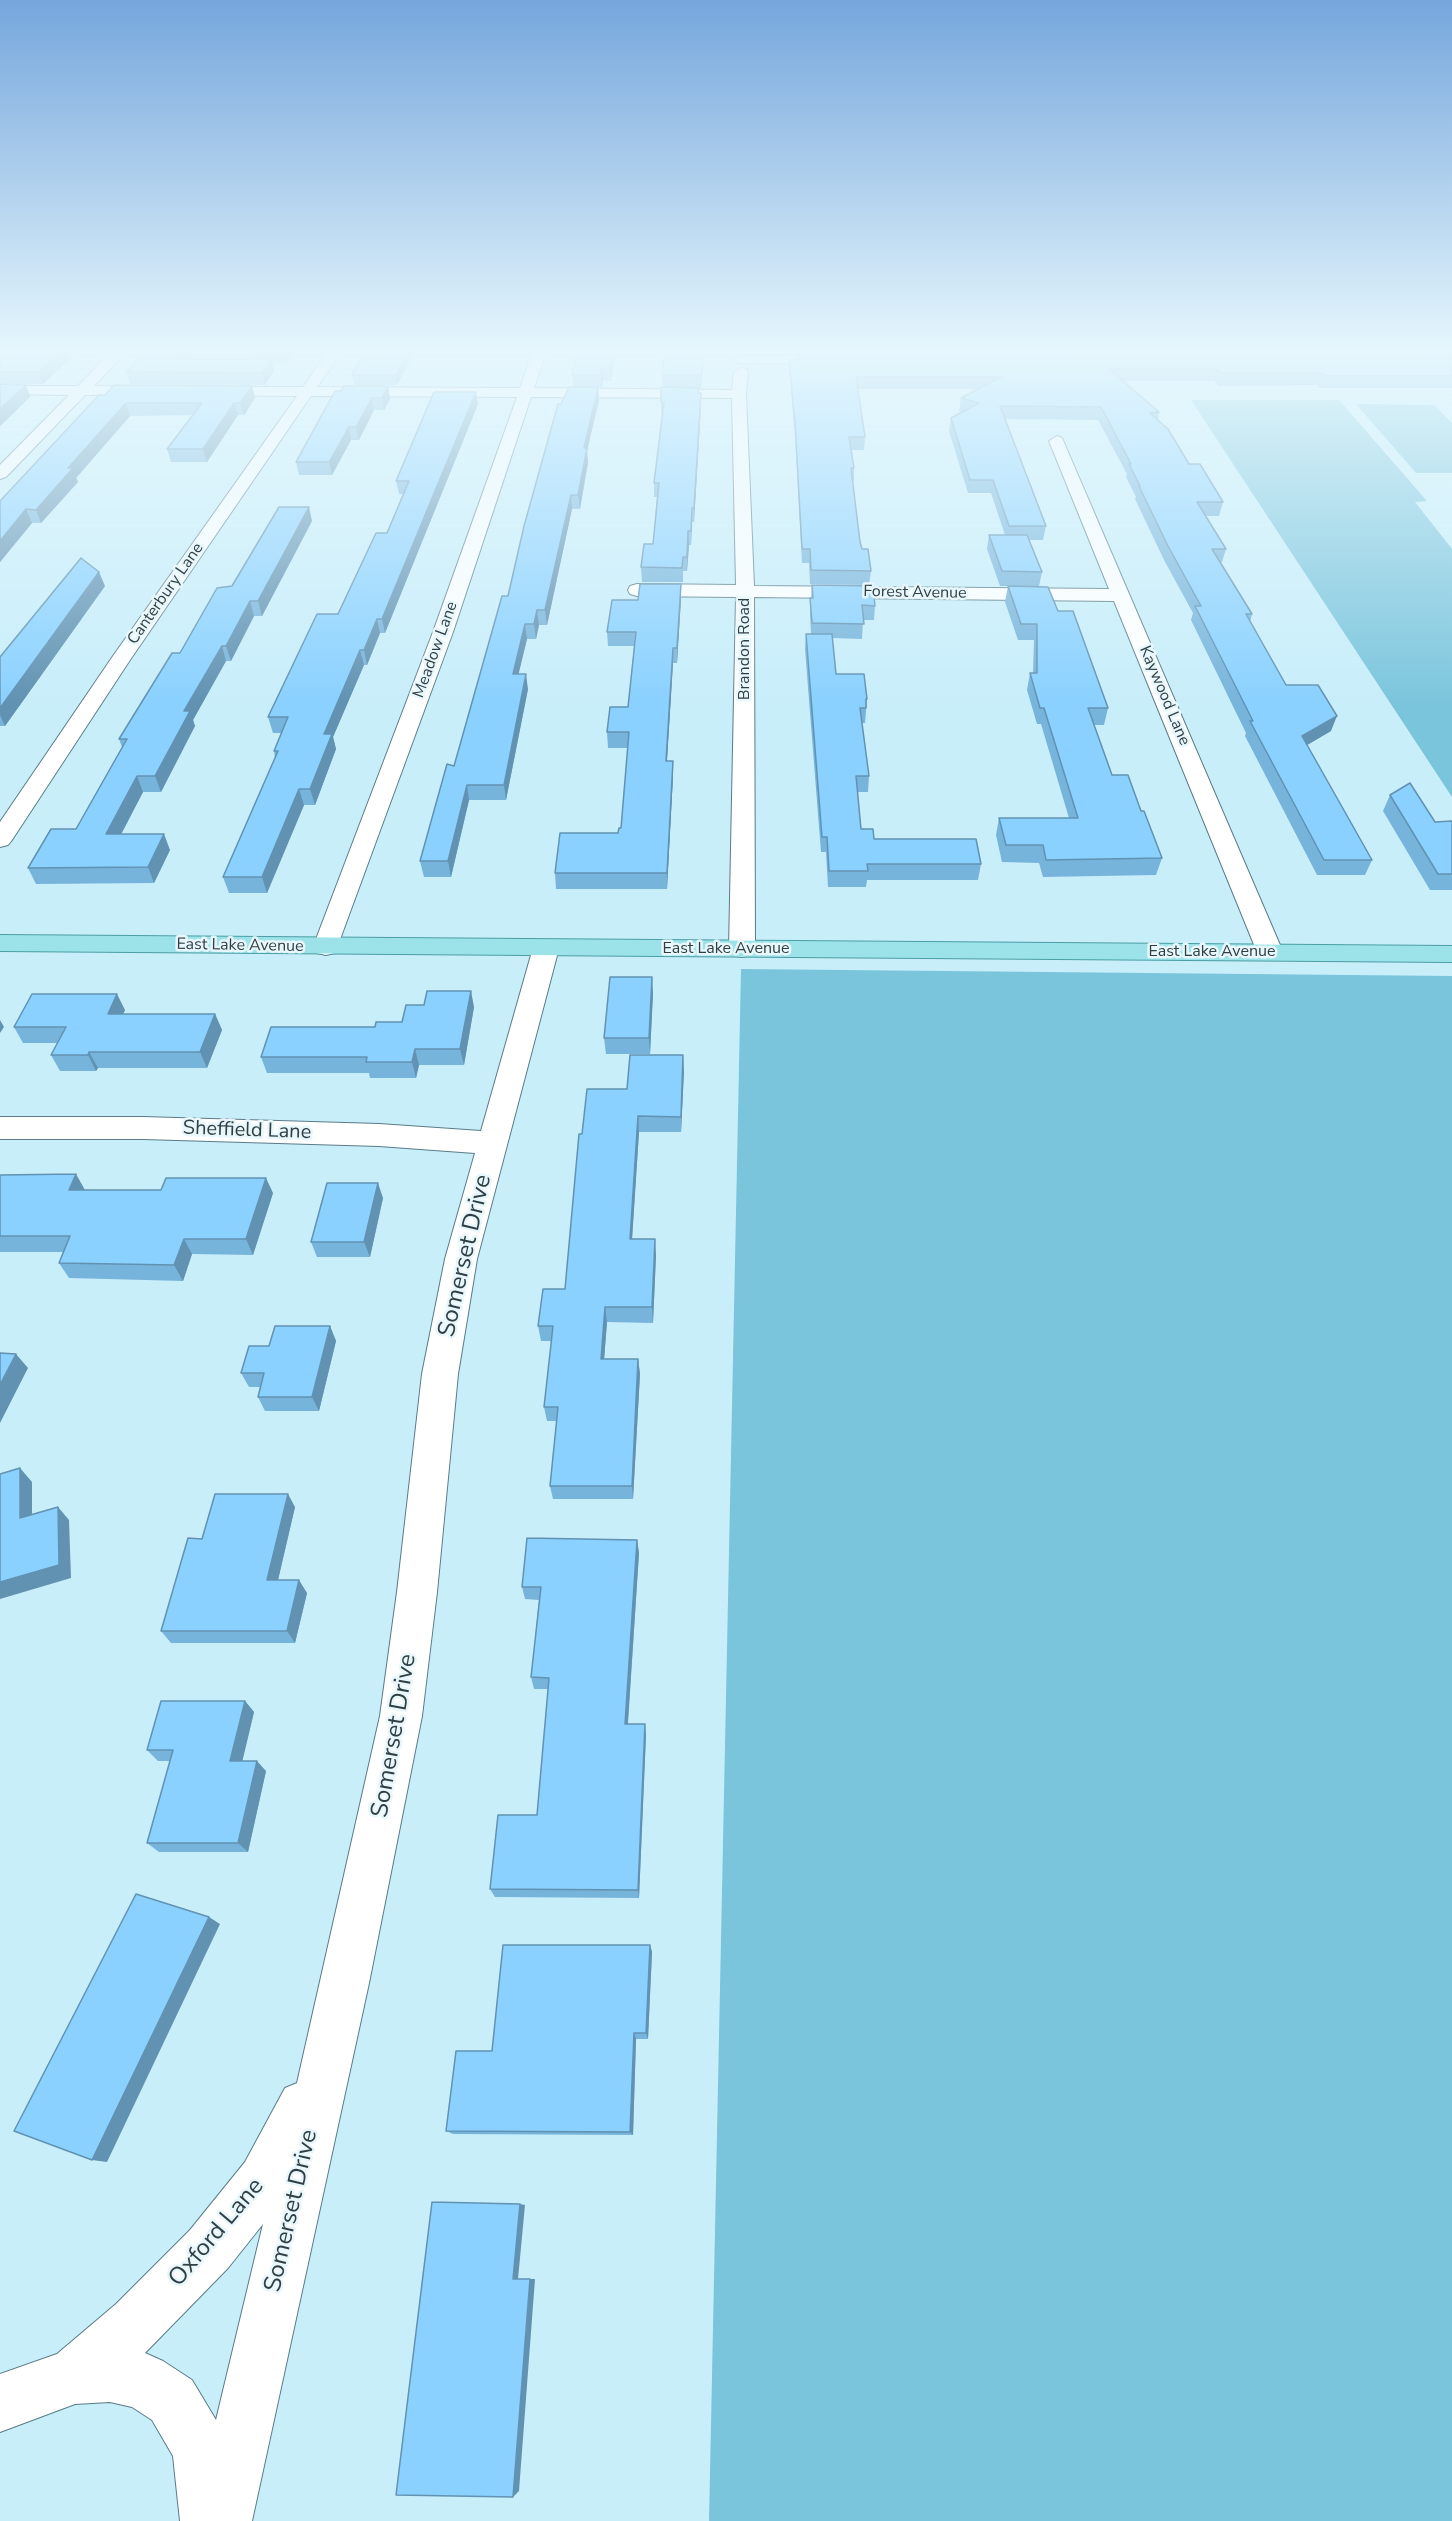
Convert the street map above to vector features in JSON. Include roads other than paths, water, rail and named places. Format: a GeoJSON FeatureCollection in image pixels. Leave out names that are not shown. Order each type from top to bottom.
{"type":"FeatureCollection","features":[{"type":"Feature","properties":{"kind":"main road","name":"East Lake Avenue"},"geometry":{"type":"LineString","coordinates":[[0,943],[1452,954]]}},
{"type":"Feature","properties":{"kind":"street","name":"Canterbury Lane"},"geometry":{"type":"LineString","coordinates":[[0,840],[120,660],[253,468]]}},
{"type":"Feature","properties":{"kind":"street","name":"Meadow Lane"},"geometry":{"type":"LineString","coordinates":[[326,947],[443,632],[500,468]]}},
{"type":"Feature","properties":{"kind":"street","name":"Brandon Road"},"geometry":{"type":"LineString","coordinates":[[741,468],[745,591],[742,949]]}},
{"type":"Feature","properties":{"kind":"street","name":"Kaywood Lane"},"geometry":{"type":"LineString","coordinates":[[1068,468],[1270,952]]}},
{"type":"Feature","properties":{"kind":"street","name":"Forest Avenue"},"geometry":{"type":"LineString","coordinates":[[637,590],[1122,595]]}},
{"type":"Feature","properties":{"kind":"street","name":"Somerset Drive"},"geometry":{"type":"LineString","coordinates":[[222,2521],[380,1824],[401,1716],[417,1592],[440,1374],[461,1260],[546,948]]}},
{"type":"Feature","properties":{"kind":"street","name":"Sheffield Lane"},"geometry":{"type":"LineString","coordinates":[[0,1128],[143,1128],[367,1135],[493,1143]]}},
{"type":"Feature","properties":{"kind":"street","name":"Oxford Lane"},"geometry":{"type":"LineString","coordinates":[[75,2376],[136,2324],[209,2249],[264,2181],[325,2064]]}},
{"type":"Feature","properties":{"kind":"street","name":"Oxford Lane"},"geometry":{"type":"LineString","coordinates":[[0,2403],[75,2376],[110,2374],[143,2381],[172,2400],[201,2450],[210,2521]]}}]}
